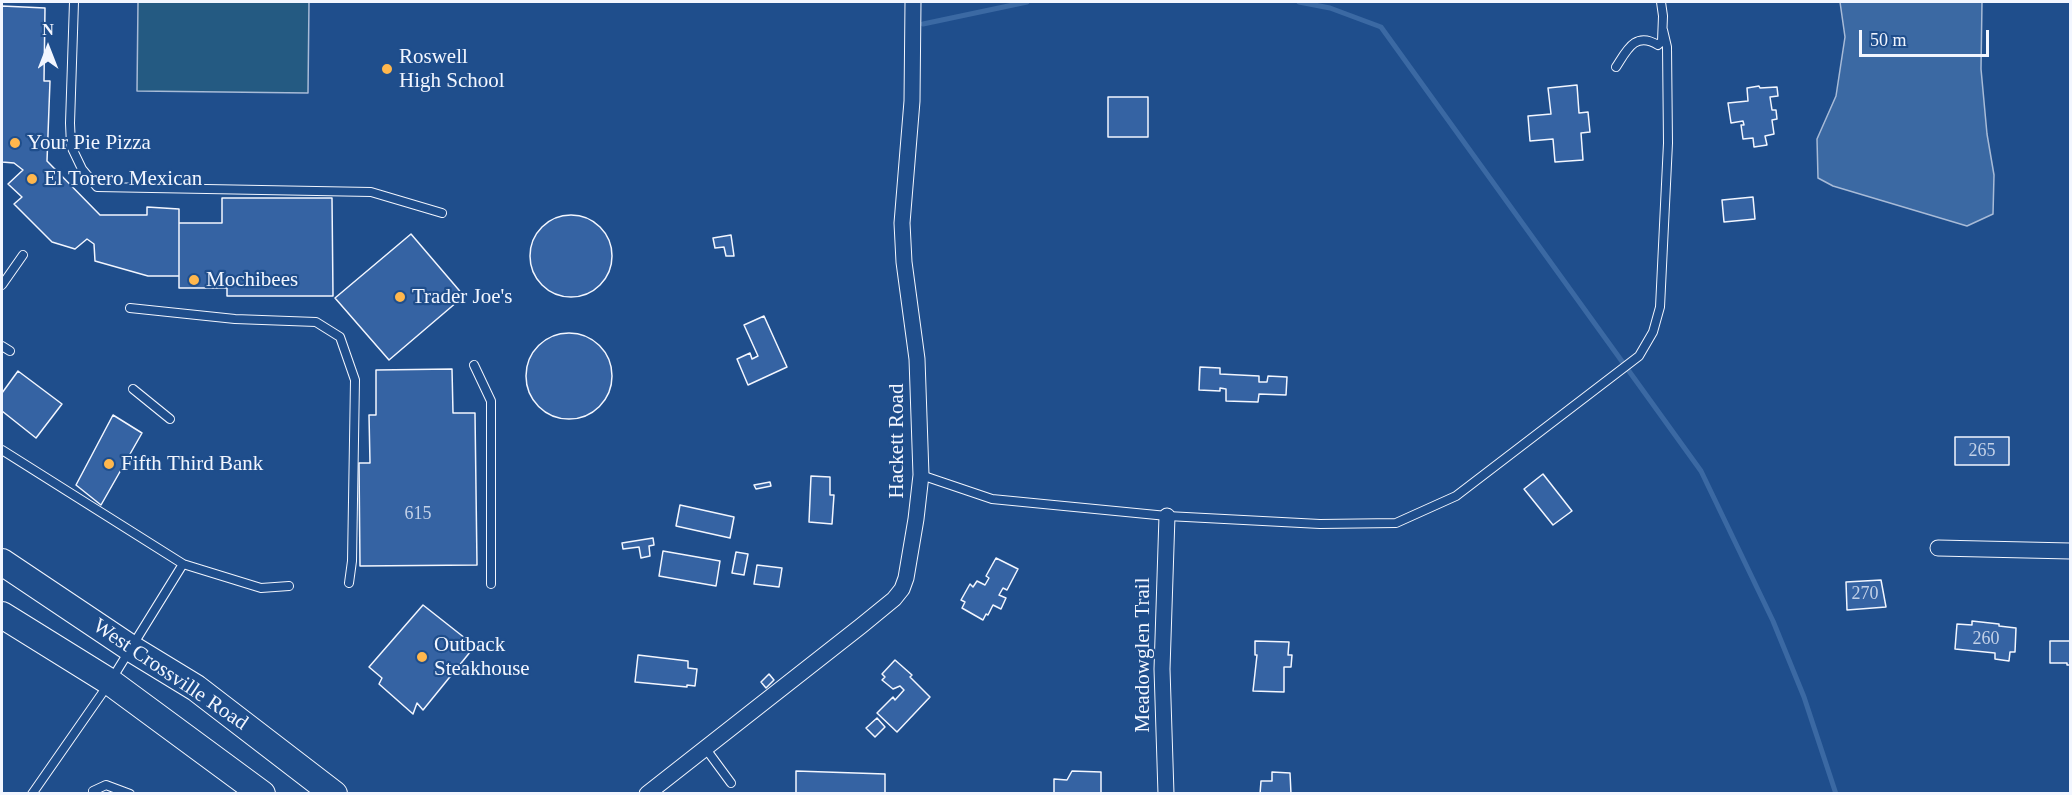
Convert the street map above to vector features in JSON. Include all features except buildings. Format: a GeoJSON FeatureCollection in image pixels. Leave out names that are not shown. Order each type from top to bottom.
{"type":"FeatureCollection","features":[{"type":"Feature","properties":{"kind":"main road","name":"West Crossville Road"},"geometry":{"type":"LineString","coordinates":[[2,562],[196,688],[334,794]]}},
{"type":"Feature","properties":{"kind":"main road","name":"West Crossville Road"},"geometry":{"type":"LineString","coordinates":[[2,615],[110,682],[262,794]]}},
{"type":"Feature","properties":{"kind":"street","name":"Hackett Road"},"geometry":{"type":"LineString","coordinates":[[647,794],[861,627],[894,599],[902,589],[906,578],[921,475],[917,359],[904,262],[903,223],[912,101],[914,2]]}},
{"type":"Feature","properties":{"kind":"street","name":"Meadowglen Trail"},"geometry":{"type":"LineString","coordinates":[[1166,794],[1161,669],[1167,516]]}},
{"type":"Feature","properties":{"kind":"street"},"geometry":{"type":"LineString","coordinates":[[1938,548],[2070,551]]}},
{"type":"Feature","properties":{"kind":"lane"},"geometry":{"type":"LineString","coordinates":[[74,2],[71,146],[81,169],[97,187],[371,192],[442,213]]}},
{"type":"Feature","properties":{"kind":"lane"},"geometry":{"type":"LineString","coordinates":[[921,475],[992,499],[1167,516],[1320,525],[1396,523],[1456,496],[1639,356],[1653,332],[1660,308],[1668,143],[1667,47],[1661,2]]}},
{"type":"Feature","properties":{"kind":"lane"},"geometry":{"type":"LineString","coordinates":[[1616,67],[1634,43],[1647,40],[1658,45],[1662,41],[1663,30]]}},
{"type":"Feature","properties":{"kind":"lane"},"geometry":{"type":"LineString","coordinates":[[2,285],[23,255]]}},
{"type":"Feature","properties":{"kind":"lane"},"geometry":{"type":"LineString","coordinates":[[130,308],[201,316],[316,322],[340,337],[356,381],[352,561],[348,583]]}},
{"type":"Feature","properties":{"kind":"lane"},"geometry":{"type":"LineString","coordinates":[[2,346],[10,351]]}},
{"type":"Feature","properties":{"kind":"lane"},"geometry":{"type":"LineString","coordinates":[[474,365],[491,401],[491,584]]}},
{"type":"Feature","properties":{"kind":"lane"},"geometry":{"type":"LineString","coordinates":[[133,389],[170,419]]}},
{"type":"Feature","properties":{"kind":"lane"},"geometry":{"type":"LineString","coordinates":[[2,450],[183,564],[261,588],[289,586]]}},
{"type":"Feature","properties":{"kind":"lane"},"geometry":{"type":"LineString","coordinates":[[32,794],[110,682],[183,564]]}},
{"type":"Feature","properties":{"kind":"lane"},"geometry":{"type":"LineString","coordinates":[[706,749],[731,783]]}},
{"type":"Feature","properties":{"kind":"lane"},"geometry":{"type":"LineString","coordinates":[[93,791],[106,785],[130,794]]}},
{"type":"Feature","properties":{"kind":"shaded area"},"geometry":{"type":"Polygon","coordinates":[[[138,2],[309,2],[308,93],[137,91],[138,2]]]}},
{"type":"Feature","properties":{"kind":"shaded area"},"geometry":{"type":"Polygon","coordinates":[[[1840,2],[1982,2],[1981,69],[1987,134],[1994,175],[1993,214],[1967,226],[1833,186],[1818,178],[1817,139],[1836,96],[1845,37],[1840,2]]]}},
{"type":"Feature","properties":{"kind":"waterway"},"geometry":{"type":"LineString","coordinates":[[923,24],[1027,2]]}},
{"type":"Feature","properties":{"kind":"waterway"},"geometry":{"type":"LineString","coordinates":[[1299,2],[1330,8],[1381,27],[1701,471],[1773,621],[1804,697],[1836,794]]}},
{"type":"Feature","properties":{"kind":"place","name":"Roswell High School"},"geometry":{"type":"Point","coordinates":[387,69]}},
{"type":"Feature","properties":{"kind":"place","name":"Your Pie Pizza"},"geometry":{"type":"Point","coordinates":[15,143]}},
{"type":"Feature","properties":{"kind":"place","name":"El Torero Mexican"},"geometry":{"type":"Point","coordinates":[32,179]}},
{"type":"Feature","properties":{"kind":"place","name":"Mochibees"},"geometry":{"type":"Point","coordinates":[194,280]}},
{"type":"Feature","properties":{"kind":"place","name":"Trader Joe's"},"geometry":{"type":"Point","coordinates":[400,297]}},
{"type":"Feature","properties":{"kind":"place","name":"Fifth Third Bank"},"geometry":{"type":"Point","coordinates":[109,464]}},
{"type":"Feature","properties":{"kind":"place","name":"Outback Steakhouse"},"geometry":{"type":"Point","coordinates":[422,657]}}]}
